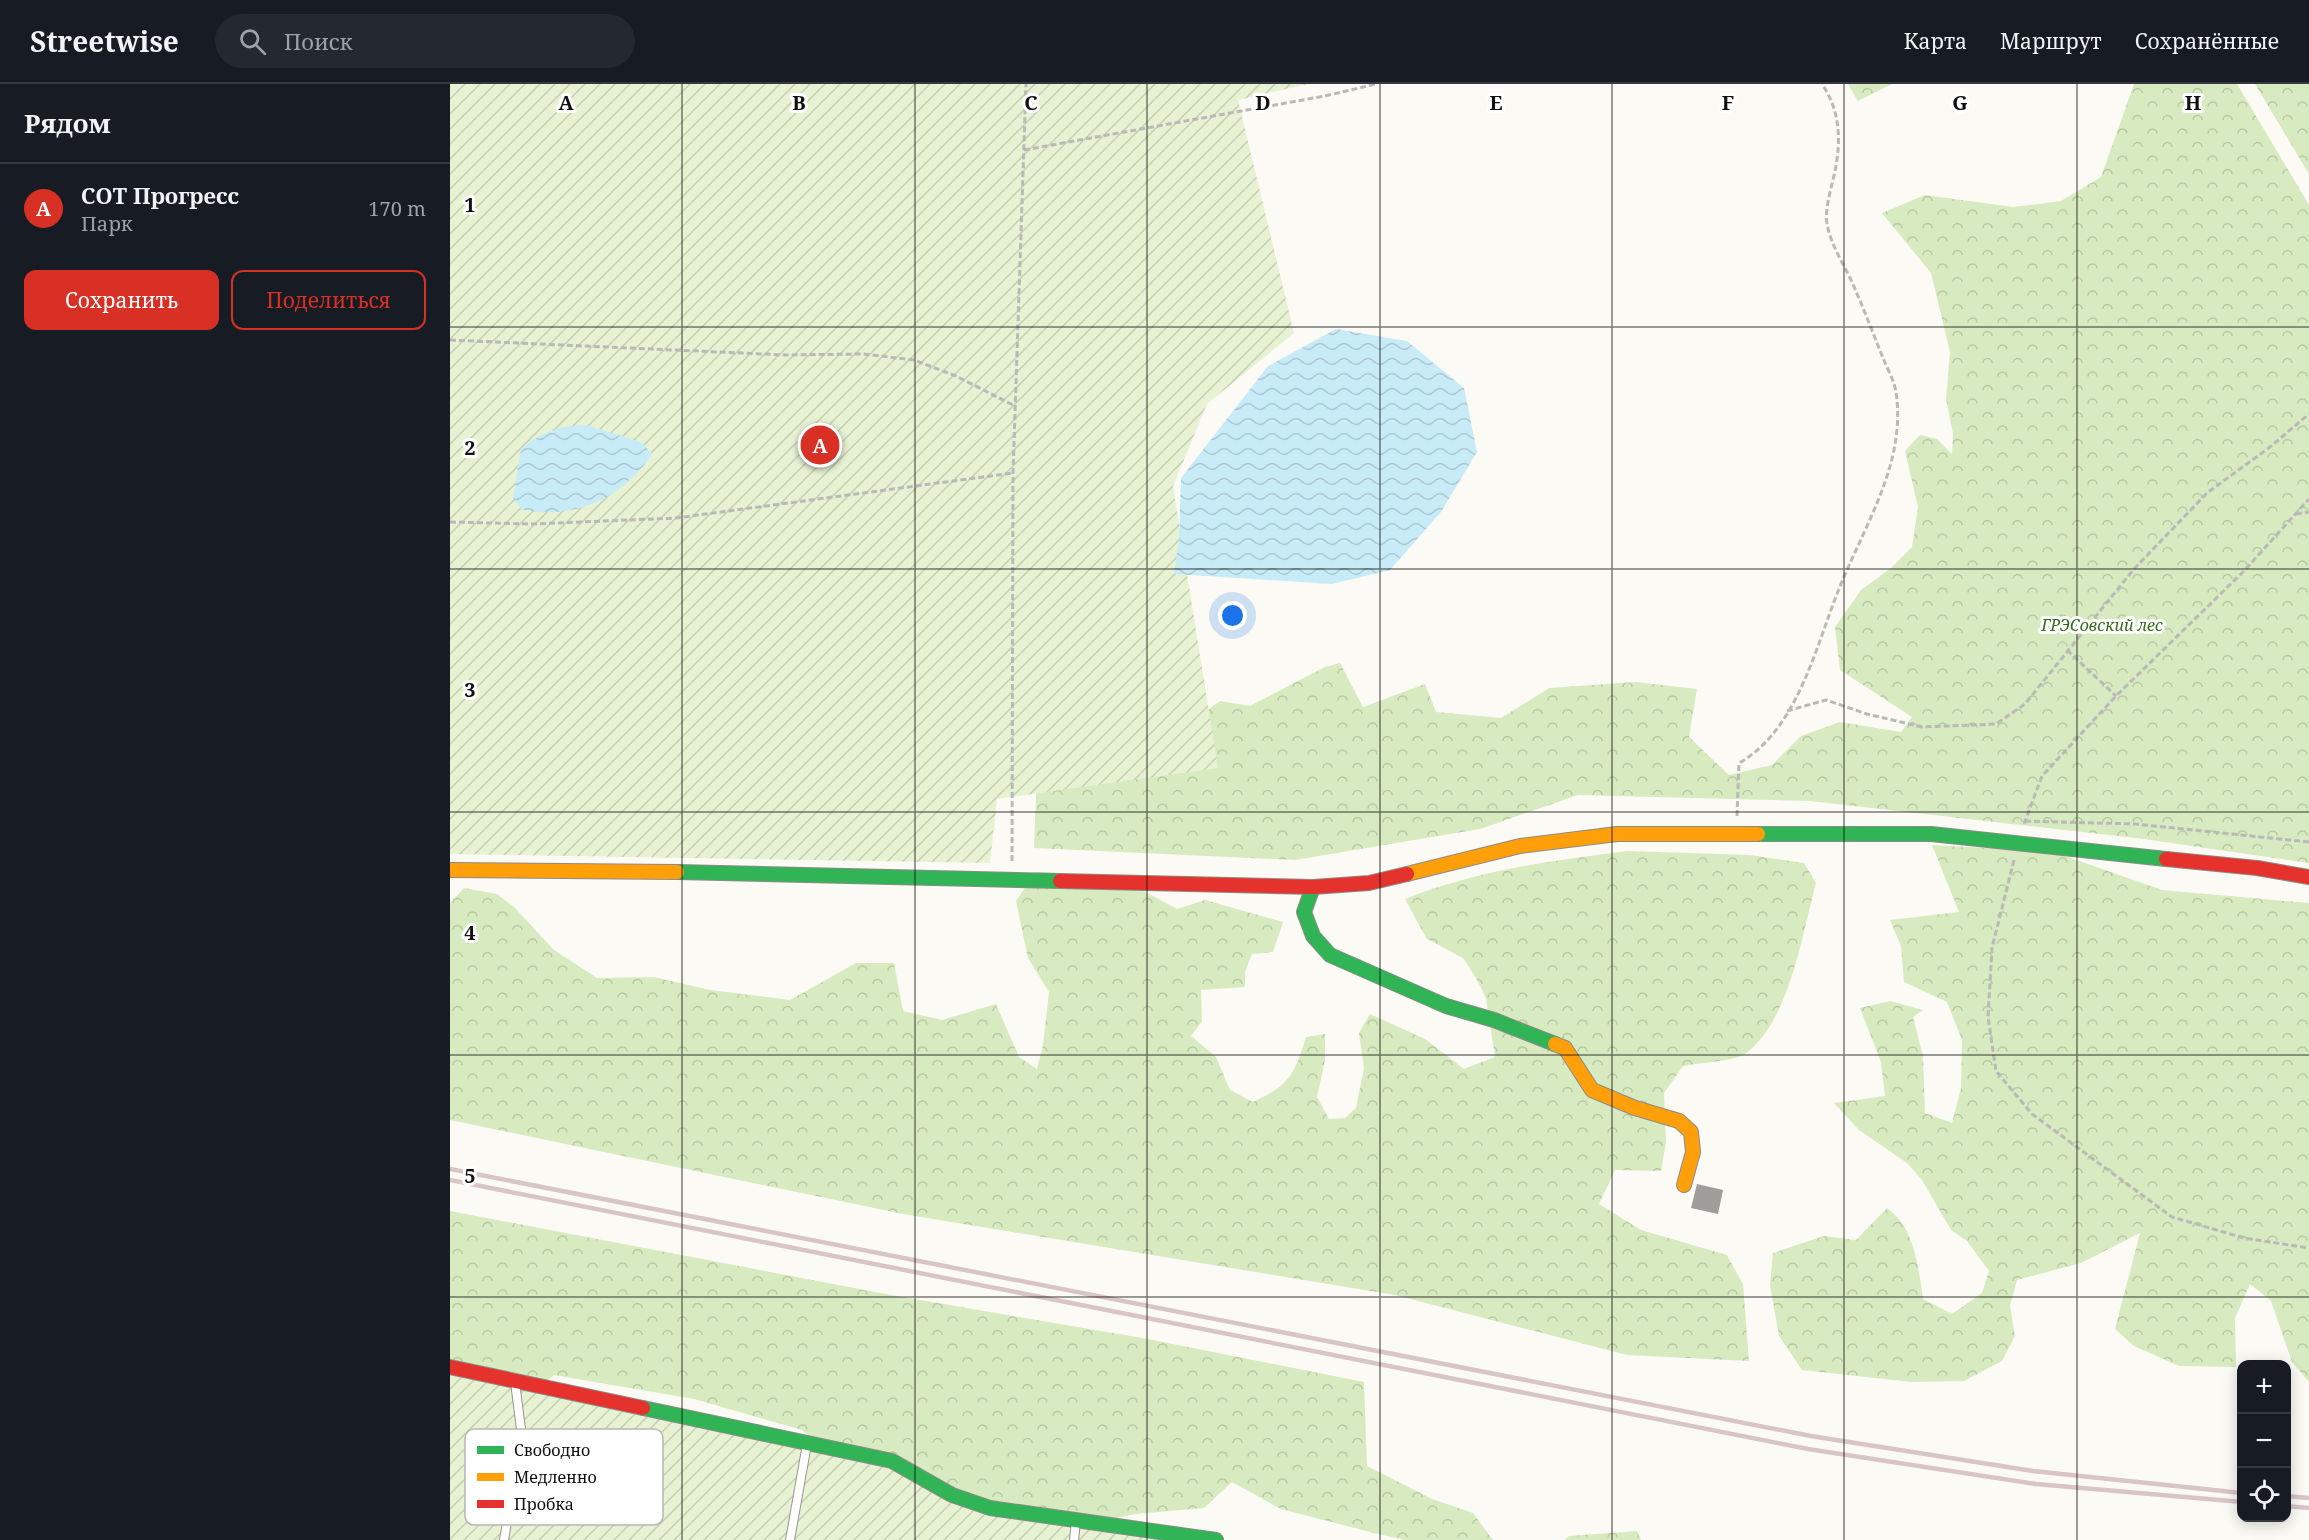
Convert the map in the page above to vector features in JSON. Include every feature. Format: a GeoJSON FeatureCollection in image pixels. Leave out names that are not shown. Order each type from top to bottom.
{"type":"FeatureCollection","features":[{"type":"Feature","properties":{"kind":"street"},"geometry":{"type":"LineString","coordinates":[[450,870],[568,869],[1312,887],[1369,883],[1520,846],[1617,834],[1931,834],[2309,876]]}},
{"type":"Feature","properties":{"kind":"street"},"geometry":{"type":"LineString","coordinates":[[1312,887],[1304,912],[1314,936],[1330,955],[1446,1006],[1494,1020],[1565,1048],[1592,1090],[1635,1108],[1679,1121],[1691,1132],[1693,1152],[1684,1185]]}},
{"type":"Feature","properties":{"kind":"street"},"geometry":{"type":"LineString","coordinates":[[450,1367],[892,1461],[952,1495],[990,1508],[1216,1540]]}},
{"type":"Feature","properties":{"kind":"lane"},"geometry":{"type":"LineString","coordinates":[[514,1382],[521,1429]]}},
{"type":"Feature","properties":{"kind":"lane"},"geometry":{"type":"LineString","coordinates":[[790,1540],[807,1444]]}},
{"type":"Feature","properties":{"kind":"lane"},"geometry":{"type":"LineString","coordinates":[[1074,1540],[1076,1521]]}},
{"type":"Feature","properties":{"kind":"lane"},"geometry":{"type":"LineString","coordinates":[[504,1540],[507,1525]]}},
{"type":"Feature","properties":{"kind":"path"},"geometry":{"type":"LineString","coordinates":[[1012,881],[1013,473],[1026,84]]}},
{"type":"Feature","properties":{"kind":"path"},"geometry":{"type":"LineString","coordinates":[[1024,150],[1325,96],[1376,84]]}},
{"type":"Feature","properties":{"kind":"path"},"geometry":{"type":"LineString","coordinates":[[1738,834],[1739,763],[1752,755],[1787,711],[1809,673],[1837,592],[1872,516],[1891,462],[1897,420],[1896,390],[1832,242],[1827,222],[1828,204],[1840,149],[1838,122],[1830,96],[1822,84]]}},
{"type":"Feature","properties":{"kind":"path"},"geometry":{"type":"LineString","coordinates":[[450,340],[776,354],[864,354],[904,359],[956,376],[1015,406]]}},
{"type":"Feature","properties":{"kind":"path"},"geometry":{"type":"LineString","coordinates":[[1787,711],[1826,700],[1922,727],[1996,724],[2025,704],[2134,569],[2207,494],[2271,447],[2309,414]]}},
{"type":"Feature","properties":{"kind":"path"},"geometry":{"type":"LineString","coordinates":[[450,522],[532,524],[676,518],[1013,473]]}},
{"type":"Feature","properties":{"kind":"path"},"geometry":{"type":"LineString","coordinates":[[2309,500],[2190,626],[2116,696],[2042,776],[2018,842],[1992,948],[1988,1017],[1996,1071],[2032,1114],[2172,1217],[2244,1238],[2309,1248]]}},
{"type":"Feature","properties":{"kind":"path"},"geometry":{"type":"LineString","coordinates":[[2295,514],[2309,512]]}},
{"type":"Feature","properties":{"kind":"path"},"geometry":{"type":"LineString","coordinates":[[2067,650],[2116,696]]}},
{"type":"Feature","properties":{"kind":"path"},"geometry":{"type":"LineString","coordinates":[[2025,821],[2135,824],[2309,843]]}},
{"type":"Feature","properties":{"kind":"green space"},"geometry":{"type":"Polygon","coordinates":[[[450,84],[1308,84],[1238,100],[1294,333],[1207,404],[1173,486],[1218,768],[997,799],[990,863],[450,854],[450,84]]]}},
{"type":"Feature","properties":{"kind":"green space"},"geometry":{"type":"Polygon","coordinates":[[[1848,84],[1892,84],[1858,101],[1848,84]]]}},
{"type":"Feature","properties":{"kind":"green space","name":"ГРЭСовский лес"},"geometry":{"type":"Polygon","coordinates":[[[2134,84],[2237,84],[2309,205],[2309,863],[2144,839],[1810,801],[1578,795],[1480,829],[1295,860],[1034,848],[1037,772],[1169,739],[1220,701],[1250,706],[1325,667],[1340,663],[1363,707],[1425,684],[1436,712],[1501,718],[1549,688],[1636,682],[1697,689],[1689,737],[1729,775],[1772,765],[1801,736],[1840,722],[1901,732],[1912,717],[1840,670],[1835,627],[1861,590],[1891,568],[1912,547],[1918,507],[1905,451],[1920,435],[1937,439],[1952,454],[1953,434],[1946,399],[1950,352],[1931,273],[1882,213],[1925,195],[2013,207],[2061,201],[2101,177],[2134,84]]]}},
{"type":"Feature","properties":{"kind":"green space"},"geometry":{"type":"Polygon","coordinates":[[[2255,84],[2309,84],[2309,174],[2255,84]]]}},
{"type":"Feature","properties":{"kind":"green space"},"geometry":{"type":"Polygon","coordinates":[[[1932,845],[2054,852],[2162,890],[2309,903],[2309,1382],[2292,1362],[2271,1301],[2250,1284],[2235,1318],[2236,1367],[2179,1366],[2134,1346],[2115,1329],[2140,1233],[2081,1263],[2017,1280],[2010,1306],[2015,1336],[2002,1361],[1964,1381],[1911,1382],[1802,1370],[1779,1336],[1770,1285],[1773,1253],[1824,1236],[1856,1240],[1887,1208],[1904,1226],[1914,1249],[1923,1299],[1952,1314],[1982,1293],[1989,1271],[1967,1241],[1951,1230],[1922,1180],[1907,1163],[1859,1130],[1834,1103],[1885,1096],[1881,1062],[1860,1008],[1890,1001],[1923,1010],[1913,1017],[1923,1056],[1925,1113],[1952,1123],[1961,1088],[1962,1040],[1947,1002],[1904,982],[1901,946],[1890,920],[1959,912],[1932,845]]]}},
{"type":"Feature","properties":{"kind":"green space"},"geometry":{"type":"Polygon","coordinates":[[[1627,851],[1750,855],[1804,863],[1816,883],[1792,975],[1773,1021],[1745,1054],[1725,1060],[1683,1066],[1664,1093],[1666,1142],[1661,1171],[1615,1170],[1599,1204],[1641,1230],[1727,1255],[1743,1284],[1749,1361],[1627,1355],[1395,1295],[903,1214],[450,1120],[450,903],[464,888],[497,894],[514,907],[554,950],[597,978],[654,977],[710,990],[790,1000],[856,963],[894,963],[903,1011],[942,1020],[996,1004],[1019,1057],[1037,1069],[1043,1045],[1049,992],[1028,958],[1016,901],[1036,872],[1116,876],[1177,909],[1205,900],[1283,922],[1273,952],[1252,954],[1245,972],[1245,987],[1201,990],[1202,1021],[1191,1036],[1216,1057],[1230,1090],[1253,1102],[1275,1090],[1289,1077],[1298,1061],[1306,1037],[1325,1034],[1325,1060],[1317,1097],[1329,1119],[1345,1118],[1356,1108],[1364,1068],[1359,1033],[1370,1014],[1425,1039],[1464,1069],[1495,1057],[1486,998],[1476,978],[1463,958],[1427,939],[1405,899],[1459,881],[1514,868],[1627,851]]]}},
{"type":"Feature","properties":{"kind":"green space"},"geometry":{"type":"Polygon","coordinates":[[[450,1211],[891,1295],[1148,1339],[1364,1382],[1367,1466],[1432,1499],[1473,1513],[1493,1540],[1406,1540],[1382,1535],[1281,1509],[1232,1482],[1204,1508],[1136,1514],[1031,1535],[885,1500],[802,1430],[694,1399],[554,1375],[496,1424],[450,1420],[450,1211]]]}},
{"type":"Feature","properties":{"kind":"green space"},"geometry":{"type":"Polygon","coordinates":[[[450,1367],[892,1461],[952,1495],[1216,1540],[450,1540],[450,1367]]]}},
{"type":"Feature","properties":{"kind":"green space"},"geometry":{"type":"Polygon","coordinates":[[[1637,1531],[1641,1540],[1565,1540],[1569,1536],[1637,1531]]]}},
{"type":"Feature","properties":{"kind":"water"},"geometry":{"type":"Polygon","coordinates":[[[1336,329],[1407,341],[1464,388],[1477,452],[1441,512],[1390,570],[1332,584],[1174,574],[1179,540],[1181,478],[1268,366],[1336,329]]]}},
{"type":"Feature","properties":{"kind":"water"},"geometry":{"type":"Polygon","coordinates":[[[586,425],[641,442],[652,454],[627,483],[612,494],[595,502],[559,512],[521,509],[513,498],[521,449],[551,431],[586,425]]]}},
{"type":"Feature","properties":{"kind":"building"},"geometry":{"type":"Polygon","coordinates":[[[1697,1184],[1723,1190],[1718,1214],[1691,1208],[1697,1184]]]}},
{"type":"Feature","properties":{"kind":"railway"},"geometry":{"type":"LineString","coordinates":[[450,1169],[1811,1436],[2033,1471],[2237,1492]]}},
{"type":"Feature","properties":{"kind":"railway"},"geometry":{"type":"LineString","coordinates":[[450,1180],[1808,1449],[2036,1484],[2237,1502]]}},
{"type":"Feature","properties":{"kind":"railway"},"geometry":{"type":"LineString","coordinates":[[2291,1496],[2309,1498]]}},
{"type":"Feature","properties":{"kind":"railway"},"geometry":{"type":"LineString","coordinates":[[2291,1506],[2309,1508]]}},
{"type":"Feature","properties":{"kind":"traffic: fast"},"geometry":{"type":"LineString","coordinates":[[1758,834],[1931,834],[2166,859]]}},
{"type":"Feature","properties":{"kind":"traffic: fast"},"geometry":{"type":"LineString","coordinates":[[677,872],[1060,881]]}},
{"type":"Feature","properties":{"kind":"traffic: fast"},"geometry":{"type":"LineString","coordinates":[[1313,887],[1304,912],[1313,936],[1330,955],[1446,1006],[1494,1020],[1555,1044]]}},
{"type":"Feature","properties":{"kind":"traffic: fast"},"geometry":{"type":"LineString","coordinates":[[643,1408],[892,1461],[952,1495],[990,1508],[1216,1540]]}},
{"type":"Feature","properties":{"kind":"traffic: slow"},"geometry":{"type":"LineString","coordinates":[[1407,874],[1520,846],[1617,834],[1758,834]]}},
{"type":"Feature","properties":{"kind":"traffic: slow"},"geometry":{"type":"LineString","coordinates":[[450,870],[677,872]]}},
{"type":"Feature","properties":{"kind":"traffic: slow"},"geometry":{"type":"LineString","coordinates":[[1555,1044],[1565,1048],[1592,1090],[1635,1108],[1679,1121],[1691,1132],[1693,1152],[1684,1185]]}},
{"type":"Feature","properties":{"kind":"traffic: jam"},"geometry":{"type":"LineString","coordinates":[[2166,859],[2257,868],[2309,877]]}},
{"type":"Feature","properties":{"kind":"traffic: jam"},"geometry":{"type":"LineString","coordinates":[[1060,881],[1313,887],[1369,883],[1407,874]]}},
{"type":"Feature","properties":{"kind":"traffic: jam"},"geometry":{"type":"LineString","coordinates":[[450,1367],[643,1408]]}},
{"type":"Feature","properties":{"kind":"place","name":"СОТ Прогресс"},"geometry":{"type":"Point","coordinates":[820,445]}}]}
